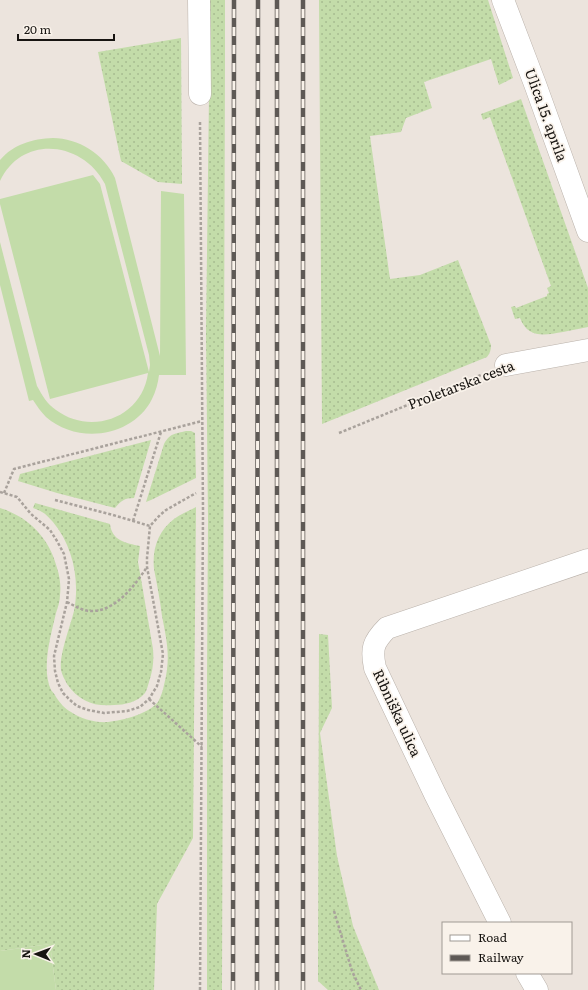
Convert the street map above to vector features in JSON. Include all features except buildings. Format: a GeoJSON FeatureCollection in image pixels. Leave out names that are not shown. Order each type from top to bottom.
{"type":"FeatureCollection","features":[{"type":"Feature","properties":{"kind":"street"},"geometry":{"type":"LineString","coordinates":[[199,0],[200,94]]}},
{"type":"Feature","properties":{"kind":"street","name":"Ulica 15. aprila"},"geometry":{"type":"LineString","coordinates":[[503,0],[588,231]]}},
{"type":"Feature","properties":{"kind":"street","name":"Proletarska cesta"},"geometry":{"type":"LineString","coordinates":[[506,365],[588,350]]}},
{"type":"Feature","properties":{"kind":"street","name":"Ribniška ulica"},"geometry":{"type":"LineString","coordinates":[[499,922],[435,794],[375,668],[373,649],[378,637],[387,628],[588,560]]}},
{"type":"Feature","properties":{"kind":"street"},"geometry":{"type":"LineString","coordinates":[[528,974],[537,990]]}},
{"type":"Feature","properties":{"kind":"path"},"geometry":{"type":"LineString","coordinates":[[200,94],[203,512],[200,990]]}},
{"type":"Feature","properties":{"kind":"path","name":"Proletarska cesta"},"geometry":{"type":"LineString","coordinates":[[339,433],[506,365]]}},
{"type":"Feature","properties":{"kind":"path"},"geometry":{"type":"LineString","coordinates":[[4,493],[14,469],[202,421]]}},
{"type":"Feature","properties":{"kind":"path"},"geometry":{"type":"LineString","coordinates":[[133,521],[160,432]]}},
{"type":"Feature","properties":{"kind":"path"},"geometry":{"type":"LineString","coordinates":[[0,492],[16,497],[31,514],[50,530],[58,541],[64,554],[69,579],[67,602],[54,656],[56,677],[66,696],[77,706],[104,713],[127,711],[140,707],[149,699],[157,686],[161,672],[162,654],[146,558],[150,526],[166,510],[196,493]]}},
{"type":"Feature","properties":{"kind":"path"},"geometry":{"type":"LineString","coordinates":[[55,500],[150,526]]}},
{"type":"Feature","properties":{"kind":"path"},"geometry":{"type":"LineString","coordinates":[[67,602],[81,610],[93,611],[103,609],[116,603],[126,595],[148,567]]}},
{"type":"Feature","properties":{"kind":"path"},"geometry":{"type":"LineString","coordinates":[[149,699],[202,747]]}},
{"type":"Feature","properties":{"kind":"path"},"geometry":{"type":"LineString","coordinates":[[334,911],[352,971],[361,990]]}},
{"type":"Feature","properties":{"kind":"green space"},"geometry":{"type":"Polygon","coordinates":[[[209,0],[225,0],[222,990],[207,990],[208,520],[206,333],[209,0]]]}},
{"type":"Feature","properties":{"kind":"green space"},"geometry":{"type":"Polygon","coordinates":[[[319,0],[488,0],[513,78],[499,85],[491,59],[424,82],[432,108],[406,118],[401,132],[370,136],[390,279],[420,275],[458,260],[491,345],[489,354],[487,357],[322,424],[319,0]]]}},
{"type":"Feature","properties":{"kind":"green space"},"geometry":{"type":"Polygon","coordinates":[[[181,38],[182,184],[158,182],[121,161],[98,52],[181,38]]]}},
{"type":"Feature","properties":{"kind":"green space"},"geometry":{"type":"Polygon","coordinates":[[[521,99],[588,288],[588,327],[550,334],[538,334],[532,332],[523,325],[520,318],[515,319],[511,307],[515,306],[516,308],[547,296],[549,293],[547,288],[551,286],[490,117],[483,120],[481,114],[521,99]]]}},
{"type":"Feature","properties":{"kind":"green space"},"geometry":{"type":"Polygon","coordinates":[[[53,138],[72,141],[89,149],[104,162],[115,178],[160,356],[161,191],[184,194],[186,375],[159,375],[157,387],[152,399],[143,412],[132,422],[119,429],[104,433],[89,434],[73,431],[59,426],[46,417],[33,400],[29,401],[0,285],[0,242],[37,386],[53,408],[70,418],[84,422],[99,422],[113,418],[125,411],[136,401],[144,389],[148,373],[50,399],[0,204],[0,199],[93,175],[100,184],[149,372],[150,365],[149,355],[105,184],[95,170],[82,159],[68,152],[52,149],[37,150],[23,156],[10,166],[0,181],[0,160],[11,150],[31,141],[53,138]]]}},
{"type":"Feature","properties":{"kind":"green space"},"geometry":{"type":"Polygon","coordinates":[[[186,431],[195,433],[196,478],[146,502],[166,440],[171,436],[186,431]]]}},
{"type":"Feature","properties":{"kind":"green space"},"geometry":{"type":"Polygon","coordinates":[[[151,440],[134,498],[123,500],[115,508],[18,481],[20,474],[151,440]]]}},
{"type":"Feature","properties":{"kind":"green space"},"geometry":{"type":"Polygon","coordinates":[[[35,503],[110,524],[111,530],[117,538],[140,546],[138,562],[153,649],[153,662],[146,692],[139,699],[126,704],[118,705],[94,704],[77,695],[64,679],[61,664],[63,649],[76,599],[75,576],[70,553],[60,531],[46,515],[33,508],[35,503]]]}},
{"type":"Feature","properties":{"kind":"green space"},"geometry":{"type":"Polygon","coordinates":[[[196,507],[193,838],[157,904],[154,990],[56,990],[50,944],[0,951],[0,508],[20,517],[37,530],[54,557],[60,578],[60,600],[50,641],[47,662],[48,681],[51,690],[61,704],[69,711],[84,719],[108,722],[121,720],[142,713],[154,706],[160,698],[166,675],[168,658],[167,642],[154,569],[155,548],[160,535],[168,524],[177,517],[196,507]]]}},
{"type":"Feature","properties":{"kind":"green space"},"geometry":{"type":"Polygon","coordinates":[[[319,634],[328,635],[332,708],[320,733],[337,856],[353,926],[379,990],[328,990],[318,981],[319,634]]]}},
{"type":"Feature","properties":{"kind":"green space"},"geometry":{"type":"Polygon","coordinates":[[[50,944],[56,990],[0,990],[0,951],[50,944]]]}},
{"type":"Feature","properties":{"kind":"railway"},"geometry":{"type":"LineString","coordinates":[[233,990],[234,0]]}},
{"type":"Feature","properties":{"kind":"railway"},"geometry":{"type":"LineString","coordinates":[[257,990],[258,0]]}},
{"type":"Feature","properties":{"kind":"railway"},"geometry":{"type":"LineString","coordinates":[[277,0],[277,990]]}},
{"type":"Feature","properties":{"kind":"railway"},"geometry":{"type":"LineString","coordinates":[[303,0],[303,990]]}}]}
